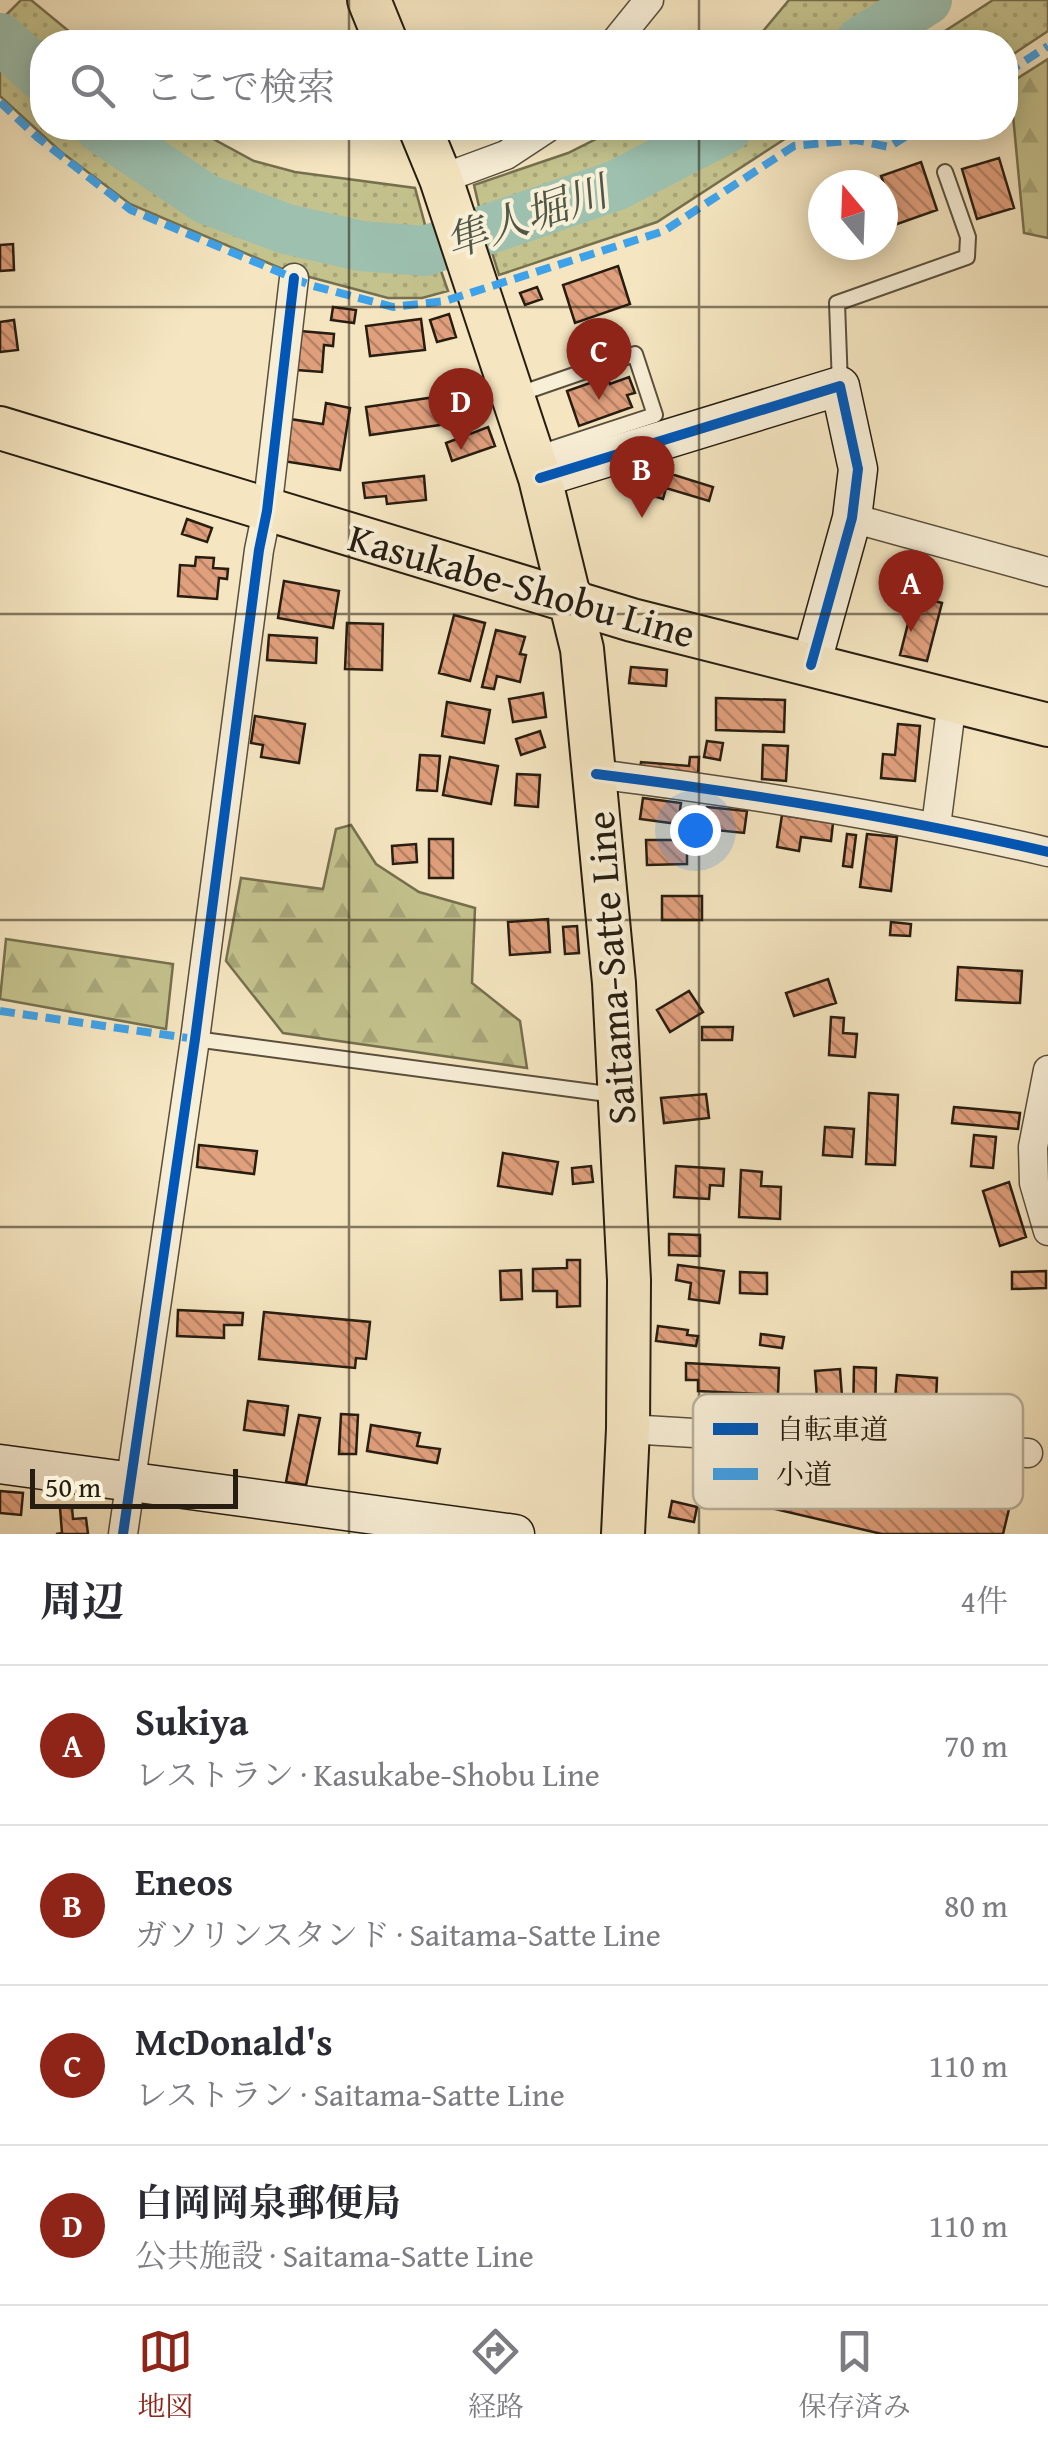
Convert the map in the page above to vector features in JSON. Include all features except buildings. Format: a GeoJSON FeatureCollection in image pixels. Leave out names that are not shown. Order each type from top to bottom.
{"type":"FeatureCollection","features":[{"type":"Feature","properties":{"kind":"main road"},"geometry":{"type":"LineString","coordinates":[[368,0],[381,30]]}},
{"type":"Feature","properties":{"kind":"main road","name":"Saitama-Satte Line"},"geometry":{"type":"LineString","coordinates":[[425,140],[537,466],[582,649],[614,983],[629,1280],[624,1534]]}},
{"type":"Feature","properties":{"kind":"main road","name":"Kasukabe-Shobu Line"},"geometry":{"type":"LineString","coordinates":[[0,428],[572,602],[1048,725]]}},
{"type":"Feature","properties":{"kind":"street"},"geometry":{"type":"LineString","coordinates":[[625,30],[649,0]]}},
{"type":"Feature","properties":{"kind":"street"},"geometry":{"type":"LineString","coordinates":[[440,179],[506,155],[528,140]]}},
{"type":"Feature","properties":{"kind":"street"},"geometry":{"type":"LineString","coordinates":[[123,1534],[267,511],[294,278]]}},
{"type":"Feature","properties":{"kind":"street"},"geometry":{"type":"LineString","coordinates":[[537,466],[840,386],[858,470],[852,518],[811,666]]}},
{"type":"Feature","properties":{"kind":"street"},"geometry":{"type":"LineString","coordinates":[[852,518],[1048,572]]}},
{"type":"Feature","properties":{"kind":"street"},"geometry":{"type":"LineString","coordinates":[[936,826],[952,701]]}},
{"type":"Feature","properties":{"kind":"street"},"geometry":{"type":"LineString","coordinates":[[596,774],[741,792],[936,826],[1048,852]]}},
{"type":"Feature","properties":{"kind":"street"},"geometry":{"type":"LineString","coordinates":[[1048,1070],[1034,1147],[1034,1183],[1048,1231]]}},
{"type":"Feature","properties":{"kind":"street"},"geometry":{"type":"LineString","coordinates":[[628,1430],[693,1434]]}},
{"type":"Feature","properties":{"kind":"street"},"geometry":{"type":"LineString","coordinates":[[1023,1453],[1028,1453]]}},
{"type":"Feature","properties":{"kind":"street"},"geometry":{"type":"LineString","coordinates":[[0,1464],[516,1534]]}},
{"type":"Feature","properties":{"kind":"lane"},"geometry":{"type":"LineString","coordinates":[[840,386],[837,303],[968,257],[968,238],[945,172]]}},
{"type":"Feature","properties":{"kind":"lane"},"geometry":{"type":"LineString","coordinates":[[513,396],[635,354],[655,415],[537,466]]}},
{"type":"Feature","properties":{"kind":"lane"},"geometry":{"type":"LineString","coordinates":[[195,1039],[620,1096]]}},
{"type":"Feature","properties":{"kind":"green space"},"geometry":{"type":"Polygon","coordinates":[[[21,0],[31,0],[67,30],[30,30],[30,34],[6,15],[21,0]]]}},
{"type":"Feature","properties":{"kind":"green space"},"geometry":{"type":"Polygon","coordinates":[[[789,0],[886,0],[841,30],[764,30],[789,0]]]}},
{"type":"Feature","properties":{"kind":"green space"},"geometry":{"type":"Polygon","coordinates":[[[993,0],[1048,0],[1048,31],[1018,51],[1018,30],[947,30],[993,0]]]}},
{"type":"Feature","properties":{"kind":"green space"},"geometry":{"type":"Polygon","coordinates":[[[0,59],[30,84],[30,124],[0,96],[0,59]]]}},
{"type":"Feature","properties":{"kind":"green space"},"geometry":{"type":"Polygon","coordinates":[[[1048,59],[1048,238],[1024,233],[1015,140],[1018,78],[1048,59]]]}},
{"type":"Feature","properties":{"kind":"green space"},"geometry":{"type":"Polygon","coordinates":[[[48,140],[96,140],[187,200],[281,240],[386,265],[438,262],[448,291],[422,298],[388,298],[287,271],[130,204],[48,140]]]}},
{"type":"Feature","properties":{"kind":"green space"},"geometry":{"type":"Polygon","coordinates":[[[145,140],[215,140],[254,161],[295,172],[415,188],[427,232],[403,237],[351,230],[212,186],[145,140]]]}},
{"type":"Feature","properties":{"kind":"green space"},"geometry":{"type":"Polygon","coordinates":[[[594,140],[667,140],[628,159],[480,211],[474,185],[568,153],[594,140]]]}},
{"type":"Feature","properties":{"kind":"green space"},"geometry":{"type":"Polygon","coordinates":[[[745,140],[783,140],[657,222],[499,275],[490,246],[611,210],[724,156],[745,140]]]}},
{"type":"Feature","properties":{"kind":"green space"},"geometry":{"type":"Polygon","coordinates":[[[351,825],[376,864],[419,892],[475,908],[472,983],[520,1021],[527,1068],[283,1033],[226,961],[241,878],[323,889],[336,829],[351,825]]]}},
{"type":"Feature","properties":{"kind":"green space"},"geometry":{"type":"Polygon","coordinates":[[[6,939],[173,964],[166,1029],[0,999],[6,939]]]}},
{"type":"Feature","properties":{"kind":"waterway","name":"隼人堀川"},"geometry":{"type":"LineString","coordinates":[[879,30],[927,0]]}},
{"type":"Feature","properties":{"kind":"waterway","name":"隼人堀川"},"geometry":{"type":"LineString","coordinates":[[0,38],[30,65]]}},
{"type":"Feature","properties":{"kind":"waterway","name":"隼人堀川"},"geometry":{"type":"LineString","coordinates":[[118,140],[206,199],[286,229],[361,246],[425,251],[617,185],[704,140]]}},
{"type":"Feature","properties":{"kind":"marked path"},"geometry":{"type":"LineString","coordinates":[[1018,65],[1048,46]]}},
{"type":"Feature","properties":{"kind":"marked path"},"geometry":{"type":"LineString","coordinates":[[0,102],[30,130]]}},
{"type":"Feature","properties":{"kind":"marked path"},"geometry":{"type":"LineString","coordinates":[[41,140],[131,210],[310,285],[393,307],[445,301],[664,231],[794,146],[856,140]]}},
{"type":"Feature","properties":{"kind":"marked path"},"geometry":{"type":"LineString","coordinates":[[856,140],[889,147],[900,140]]}},
{"type":"Feature","properties":{"kind":"marked path"},"geometry":{"type":"LineString","coordinates":[[0,1011],[195,1039]]}},
{"type":"Feature","properties":{"kind":"cycle path"},"geometry":{"type":"LineString","coordinates":[[123,1534],[267,511],[294,278]]}},
{"type":"Feature","properties":{"kind":"cycle path"},"geometry":{"type":"LineString","coordinates":[[540,478],[840,386],[858,469],[852,518],[811,665]]}},
{"type":"Feature","properties":{"kind":"cycle path"},"geometry":{"type":"LineString","coordinates":[[596,774],[823,807],[1048,852]]}},
{"type":"Feature","properties":{"kind":"place","name":"McDonald's"},"geometry":{"type":"Point","coordinates":[599,400]}},
{"type":"Feature","properties":{"kind":"place","name":"白岡岡泉郵便局"},"geometry":{"type":"Point","coordinates":[461,450]}},
{"type":"Feature","properties":{"kind":"place","name":"Eneos"},"geometry":{"type":"Point","coordinates":[642,518]}},
{"type":"Feature","properties":{"kind":"place","name":"Sukiya"},"geometry":{"type":"Point","coordinates":[911,632]}}]}
